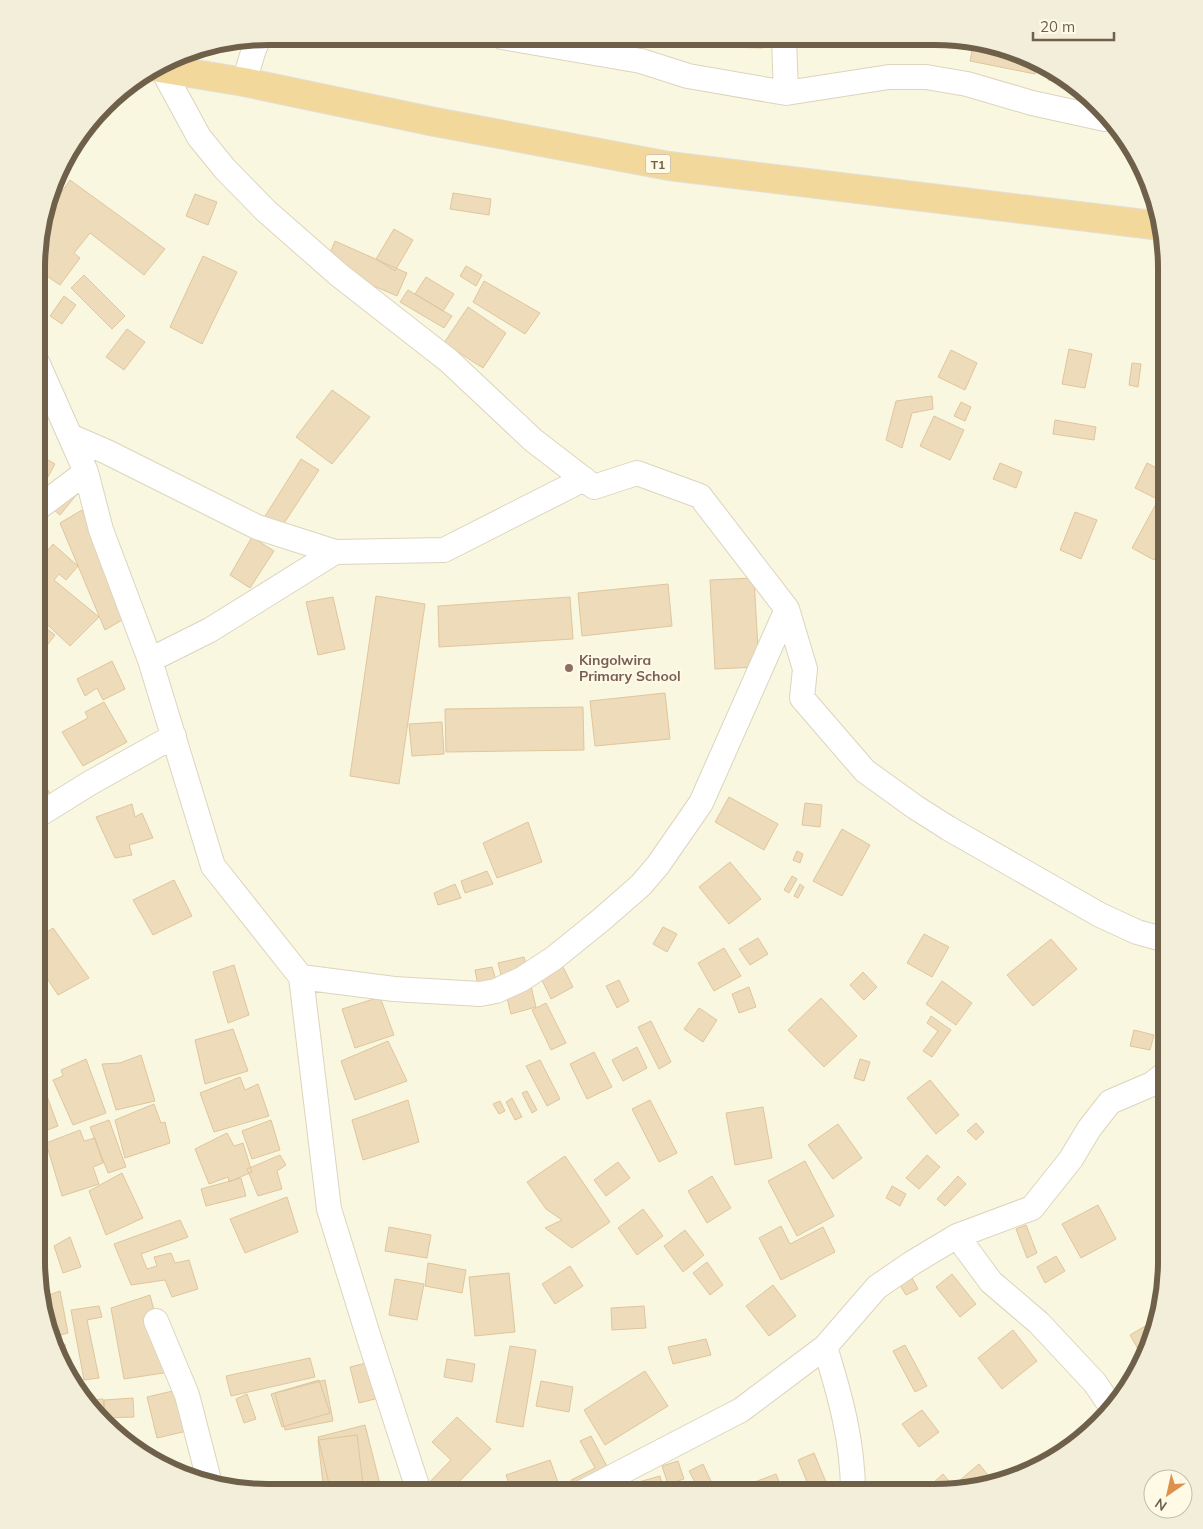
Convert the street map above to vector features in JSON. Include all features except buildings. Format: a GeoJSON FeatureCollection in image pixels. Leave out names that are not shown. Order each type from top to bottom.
{"type":"FeatureCollection","features":[{"type":"Feature","properties":{"kind":"highway","name":"T1"},"geometry":{"type":"LineString","coordinates":[[167,69],[244,82],[435,122],[669,166],[1154,225]]}},
{"type":"Feature","properties":{"kind":"street"},"geometry":{"type":"LineString","coordinates":[[244,82],[256,45]]}},
{"type":"Feature","properties":{"kind":"street"},"geometry":{"type":"LineString","coordinates":[[548,45],[641,61],[688,76],[786,93],[889,77],[926,77],[967,84],[1032,103],[1100,118]]}},
{"type":"Feature","properties":{"kind":"street"},"geometry":{"type":"LineString","coordinates":[[784,45],[786,93]]}},
{"type":"Feature","properties":{"kind":"street"},"geometry":{"type":"LineString","coordinates":[[163,71],[199,137],[225,169],[266,211],[346,281],[448,361],[533,440],[594,487],[636,473],[700,496],[787,609],[805,669],[802,698],[865,771],[948,828],[1100,915],[1137,932],[1158,938]]}},
{"type":"Feature","properties":{"kind":"street"},"geometry":{"type":"LineString","coordinates":[[45,380],[86,472],[101,530],[150,660],[214,866],[301,977],[329,1209],[416,1484]]}},
{"type":"Feature","properties":{"kind":"street"},"geometry":{"type":"LineString","coordinates":[[70,436],[107,452],[257,527],[334,552],[444,550],[584,479]]}},
{"type":"Feature","properties":{"kind":"street"},"geometry":{"type":"LineString","coordinates":[[45,503],[86,472]]}},
{"type":"Feature","properties":{"kind":"street"},"geometry":{"type":"LineString","coordinates":[[150,660],[210,630],[334,552]]}},
{"type":"Feature","properties":{"kind":"street"},"geometry":{"type":"LineString","coordinates":[[301,977],[394,988],[480,994],[496,991],[522,979],[554,958],[602,920],[640,885],[658,865],[701,803],[787,609]]}},
{"type":"Feature","properties":{"kind":"street"},"geometry":{"type":"LineString","coordinates":[[45,811],[90,783],[174,736]]}},
{"type":"Feature","properties":{"kind":"street"},"geometry":{"type":"LineString","coordinates":[[598,1484],[741,1410],[825,1348],[878,1287],[912,1263],[957,1236],[1032,1208],[1071,1159],[1089,1130],[1110,1102],[1152,1084],[1158,1079]]}},
{"type":"Feature","properties":{"kind":"street"},"geometry":{"type":"LineString","coordinates":[[957,1236],[991,1282],[1039,1323],[1094,1383],[1108,1402]]}},
{"type":"Feature","properties":{"kind":"street"},"geometry":{"type":"LineString","coordinates":[[156,1321],[187,1395],[208,1475]]}},
{"type":"Feature","properties":{"kind":"street"},"geometry":{"type":"LineString","coordinates":[[825,1348],[848,1429],[852,1484]]}},
{"type":"Feature","properties":{"kind":"place","name":"Kingolwira Primary School"},"geometry":{"type":"Point","coordinates":[569,668]}}]}
